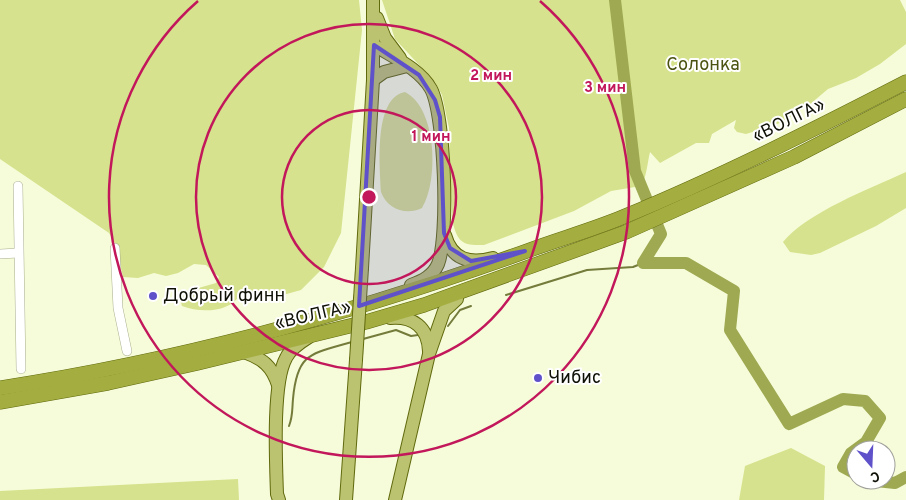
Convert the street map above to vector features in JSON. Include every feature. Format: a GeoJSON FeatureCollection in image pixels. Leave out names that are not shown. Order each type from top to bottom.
{"type":"FeatureCollection","features":[{"type":"Feature","properties":{"kind":"highway","name":"«ВОЛГА»"},"geometry":{"type":"LineString","coordinates":[[0,388],[130,364],[263,332],[380,300],[458,276],[620,219],[788,144],[906,82]]}},
{"type":"Feature","properties":{"kind":"highway","name":"«ВОЛГА»"},"geometry":{"type":"LineString","coordinates":[[0,402],[108,383],[390,317],[626,232],[692,204],[794,156],[906,99]]}},
{"type":"Feature","properties":{"kind":"main road"},"geometry":{"type":"LineString","coordinates":[[346,500],[373,80],[374,5]]}},
{"type":"Feature","properties":{"kind":"main road"},"geometry":{"type":"LineString","coordinates":[[374,5],[385,38],[407,66],[430,87],[438,107],[444,232],[439,260],[430,275],[393,291],[380,300]]}},
{"type":"Feature","properties":{"kind":"main road"},"geometry":{"type":"LineString","coordinates":[[374,45],[407,66]]}},
{"type":"Feature","properties":{"kind":"main road"},"geometry":{"type":"LineString","coordinates":[[373,80],[384,72],[407,66]]}},
{"type":"Feature","properties":{"kind":"main road"},"geometry":{"type":"LineString","coordinates":[[444,232],[450,248],[466,260],[478,261],[526,251]]}},
{"type":"Feature","properties":{"kind":"main road"},"geometry":{"type":"LineString","coordinates":[[390,317],[457,299],[474,293],[493,281]]}},
{"type":"Feature","properties":{"kind":"main road"},"geometry":{"type":"LineString","coordinates":[[395,500],[429,354],[444,311],[457,299]]}},
{"type":"Feature","properties":{"kind":"main road"},"geometry":{"type":"LineString","coordinates":[[390,317],[410,318],[421,327],[427,338],[429,354]]}},
{"type":"Feature","properties":{"kind":"main road"},"geometry":{"type":"LineString","coordinates":[[279,500],[277,494],[276,450],[279,388],[288,355],[312,335]]}},
{"type":"Feature","properties":{"kind":"main road"},"geometry":{"type":"LineString","coordinates":[[244,352],[263,360],[269,366],[279,388]]}},
{"type":"Feature","properties":{"kind":"street"},"geometry":{"type":"LineString","coordinates":[[18,186],[21,369]]}},
{"type":"Feature","properties":{"kind":"street"},"geometry":{"type":"LineString","coordinates":[[115,248],[118,308],[127,351]]}},
{"type":"Feature","properties":{"kind":"street"},"geometry":{"type":"LineString","coordinates":[[0,254],[18,253]]}},
{"type":"Feature","properties":{"kind":"highlighted area"},"geometry":{"type":"Polygon","coordinates":[[[374,45],[419,75],[435,100],[440,117],[444,233],[450,248],[471,261],[525,251],[359,306],[374,45]]]}},
{"type":"Feature","properties":{"kind":"green space"},"geometry":{"type":"Polygon","coordinates":[[[0,0],[359,0],[362,30],[341,233],[324,267],[301,290],[265,297],[240,295],[229,305],[214,310],[197,310],[182,306],[180,299],[195,289],[216,283],[219,277],[206,265],[194,264],[178,273],[166,276],[154,273],[138,278],[123,277],[116,245],[109,233],[0,159],[0,0]]]}},
{"type":"Feature","properties":{"kind":"green space"},"geometry":{"type":"Polygon","coordinates":[[[382,0],[900,0],[906,12],[906,44],[880,64],[856,78],[828,89],[809,105],[780,123],[746,134],[737,132],[734,128],[736,120],[712,134],[709,143],[696,143],[660,163],[650,152],[646,175],[641,186],[611,191],[574,211],[484,245],[476,245],[461,241],[452,219],[449,128],[442,95],[435,82],[395,39],[382,0]]]}},
{"type":"Feature","properties":{"kind":"green space"},"geometry":{"type":"Polygon","coordinates":[[[405,92],[416,100],[424,113],[432,146],[433,164],[431,181],[422,208],[410,211],[392,207],[381,192],[380,151],[383,120],[388,107],[395,97],[405,92]]]}},
{"type":"Feature","properties":{"kind":"green space"},"geometry":{"type":"Polygon","coordinates":[[[906,172],[906,208],[876,226],[820,253],[811,255],[790,252],[783,242],[794,231],[823,211],[906,172]]]}},
{"type":"Feature","properties":{"kind":"green space"},"geometry":{"type":"Polygon","coordinates":[[[791,448],[825,466],[824,500],[739,500],[745,466],[791,448]]]}},
{"type":"Feature","properties":{"kind":"green space"},"geometry":{"type":"Polygon","coordinates":[[[238,479],[239,500],[0,500],[0,491],[238,479]]]}},
{"type":"Feature","properties":{"kind":"waterway","name":"Солонка"},"geometry":{"type":"LineString","coordinates":[[615,0],[635,171],[661,234],[643,263],[686,263],[734,291],[730,330],[789,424],[843,399],[865,401],[880,418],[867,440]]}},
{"type":"Feature","properties":{"kind":"waterway"},"geometry":{"type":"LineString","coordinates":[[506,295],[587,270],[633,267],[643,263]]}},
{"type":"Feature","properties":{"kind":"waterway"},"geometry":{"type":"LineString","coordinates":[[448,326],[460,310],[471,306]]}},
{"type":"Feature","properties":{"kind":"waterway"},"geometry":{"type":"LineString","coordinates":[[363,339],[396,330],[411,336],[418,335]]}},
{"type":"Feature","properties":{"kind":"waterway"},"geometry":{"type":"LineString","coordinates":[[289,426],[292,416],[295,384],[302,364],[316,353],[352,342]]}},
{"type":"Feature","properties":{"kind":"waterway","name":"Солонка"},"geometry":{"type":"LineString","coordinates":[[846,462],[843,467],[846,469]]}},
{"type":"Feature","properties":{"kind":"waterway","name":"Солонка"},"geometry":{"type":"LineString","coordinates":[[896,482],[906,477]]}},
{"type":"Feature","properties":{"kind":"place","name":"Добрый финн"},"geometry":{"type":"Point","coordinates":[153,296]}},
{"type":"Feature","properties":{"kind":"place","name":"Чибис"},"geometry":{"type":"Point","coordinates":[538,378]}}]}
